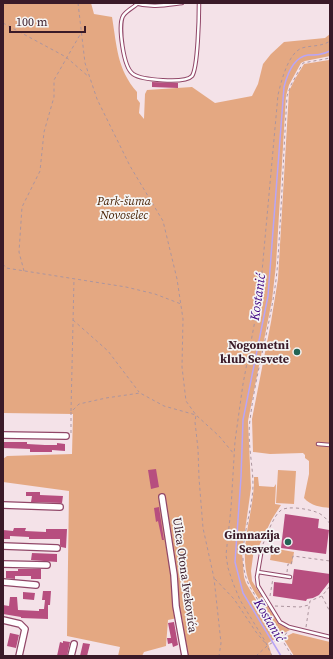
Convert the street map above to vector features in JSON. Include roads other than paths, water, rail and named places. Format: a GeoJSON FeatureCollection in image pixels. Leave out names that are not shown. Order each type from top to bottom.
{"type":"FeatureCollection","features":[{"type":"Feature","properties":{"kind":"street"},"geometry":{"type":"LineString","coordinates":[[3,435],[66,436]]}},
{"type":"Feature","properties":{"kind":"street","name":"Ulica Otona Ivekovića"},"geometry":{"type":"LineString","coordinates":[[162,497],[174,575],[176,606],[185,656]]}},
{"type":"Feature","properties":{"kind":"street"},"geometry":{"type":"LineString","coordinates":[[3,505],[60,508]]}},
{"type":"Feature","properties":{"kind":"street"},"geometry":{"type":"LineString","coordinates":[[3,546],[57,548]]}},
{"type":"Feature","properties":{"kind":"street"},"geometry":{"type":"LineString","coordinates":[[3,564],[47,565]]}},
{"type":"Feature","properties":{"kind":"street"},"geometry":{"type":"LineString","coordinates":[[3,582],[36,585]]}},
{"type":"Feature","properties":{"kind":"street"},"geometry":{"type":"LineString","coordinates":[[3,620],[20,624],[25,629],[19,656]]}},
{"type":"Feature","properties":{"kind":"street"},"geometry":{"type":"LineString","coordinates":[[71,656],[74,644]]}},
{"type":"Feature","properties":{"kind":"lane"},"geometry":{"type":"LineString","coordinates":[[182,3],[157,6],[136,3],[122,18],[123,49],[127,67],[132,74],[143,78],[178,80],[188,78],[194,72],[199,3]]}},
{"type":"Feature","properties":{"kind":"lane"},"geometry":{"type":"LineString","coordinates":[[318,444],[330,445]]}},
{"type":"Feature","properties":{"kind":"lane"},"geometry":{"type":"LineString","coordinates":[[262,548],[258,572],[258,586],[280,622],[289,627],[330,637]]}},
{"type":"Feature","properties":{"kind":"lane"},"geometry":{"type":"LineString","coordinates":[[258,572],[288,576]]}},
{"type":"Feature","properties":{"kind":"waterway","name":"Kostanić"},"geometry":{"type":"LineString","coordinates":[[281,656],[243,593],[235,562],[241,477],[243,420],[268,296],[284,87],[289,72],[299,59],[303,56],[322,54],[330,51]]}},
{"type":"Feature","properties":{"kind":"place","name":"Nogometni klub Sesvete"},"geometry":{"type":"Point","coordinates":[297,352]}},
{"type":"Feature","properties":{"kind":"place","name":"Gimnazija Sesvete"},"geometry":{"type":"Point","coordinates":[288,542]}},
{"type":"Feature","properties":{"kind":"park label","name":"Park-šuma Novoselec"},"geometry":{"type":"Point","coordinates":[124,208]}}]}
